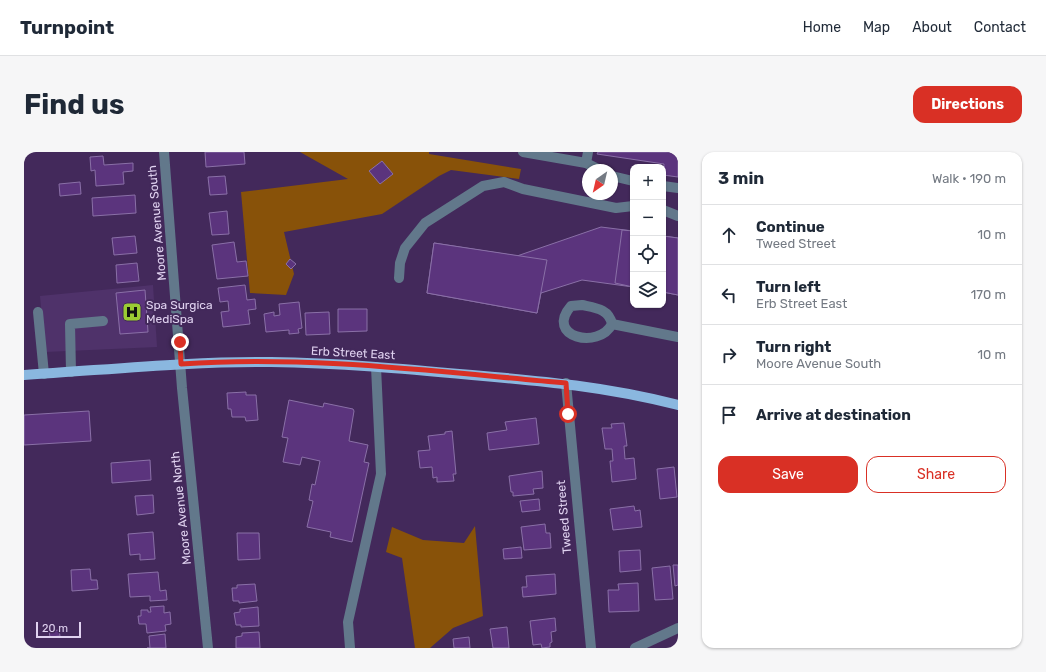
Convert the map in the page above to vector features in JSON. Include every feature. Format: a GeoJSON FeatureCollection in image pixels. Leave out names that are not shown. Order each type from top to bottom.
{"type":"FeatureCollection","features":[{"type":"Feature","properties":{"kind":"main road","name":"Erb Street East"},"geometry":{"type":"LineString","coordinates":[[24,375],[181,364],[272,362],[376,367],[566,383],[635,394],[678,405]]}},
{"type":"Feature","properties":{"kind":"street","name":"Moore Avenue South"},"geometry":{"type":"LineString","coordinates":[[164,152],[181,364]]}},
{"type":"Feature","properties":{"kind":"street"},"geometry":{"type":"LineString","coordinates":[[523,152],[586,163],[588,152]]}},
{"type":"Feature","properties":{"kind":"street"},"geometry":{"type":"LineString","coordinates":[[618,177],[630,180]]}},
{"type":"Feature","properties":{"kind":"street"},"geometry":{"type":"LineString","coordinates":[[399,278],[400,263],[405,248],[425,223],[483,186],[504,182],[523,189],[616,208],[630,206]]}},
{"type":"Feature","properties":{"kind":"street"},"geometry":{"type":"LineString","coordinates":[[666,186],[678,188]]}},
{"type":"Feature","properties":{"kind":"street"},"geometry":{"type":"LineString","coordinates":[[666,211],[678,216]]}},
{"type":"Feature","properties":{"kind":"street"},"geometry":{"type":"LineString","coordinates":[[582,305],[595,307],[606,312],[610,317],[612,324],[609,331],[601,336],[582,337],[568,332],[564,328],[563,320],[566,312],[571,306],[582,305]]}},
{"type":"Feature","properties":{"kind":"street"},"geometry":{"type":"LineString","coordinates":[[38,312],[44,374]]}},
{"type":"Feature","properties":{"kind":"street"},"geometry":{"type":"LineString","coordinates":[[71,372],[70,324],[103,321]]}},
{"type":"Feature","properties":{"kind":"street"},"geometry":{"type":"LineString","coordinates":[[612,324],[678,337]]}},
{"type":"Feature","properties":{"kind":"street","name":"Moore Avenue North"},"geometry":{"type":"LineString","coordinates":[[181,364],[208,648]]}},
{"type":"Feature","properties":{"kind":"street"},"geometry":{"type":"LineString","coordinates":[[350,648],[348,622],[381,474],[376,367]]}},
{"type":"Feature","properties":{"kind":"street","name":"Tweed Street"},"geometry":{"type":"LineString","coordinates":[[566,383],[591,648]]}},
{"type":"Feature","properties":{"kind":"street"},"geometry":{"type":"LineString","coordinates":[[635,648],[678,628]]}},
{"type":"Feature","properties":{"kind":"shaded area"},"geometry":{"type":"Polygon","coordinates":[[[300,152],[429,152],[429,154],[521,169],[519,179],[451,170],[439,176],[382,214],[284,232],[294,274],[286,295],[250,293],[241,192],[348,179],[300,152]]]}},
{"type":"Feature","properties":{"kind":"shaded area"},"geometry":{"type":"Polygon","coordinates":[[[153,285],[157,347],[45,352],[40,296],[153,285]]]}},
{"type":"Feature","properties":{"kind":"shaded area"},"geometry":{"type":"Polygon","coordinates":[[[475,526],[483,616],[453,628],[430,648],[415,648],[402,558],[386,552],[392,527],[423,540],[464,543],[475,526]]]}},
{"type":"Feature","properties":{"kind":"building"},"geometry":{"type":"Polygon","coordinates":[[[205,152],[244,152],[245,164],[206,167],[205,152]]]}},
{"type":"Feature","properties":{"kind":"building"},"geometry":{"type":"Polygon","coordinates":[[[598,152],[678,152],[678,177],[666,175],[666,164],[597,154],[598,152]]]}},
{"type":"Feature","properties":{"kind":"building"},"geometry":{"type":"Polygon","coordinates":[[[103,156],[104,165],[133,163],[133,171],[123,172],[124,184],[96,186],[95,170],[91,171],[90,157],[103,156]]]}},
{"type":"Feature","properties":{"kind":"building"},"geometry":{"type":"Polygon","coordinates":[[[382,161],[393,174],[380,184],[369,171],[382,161]]]}},
{"type":"Feature","properties":{"kind":"building"},"geometry":{"type":"Polygon","coordinates":[[[225,176],[227,194],[210,195],[208,177],[225,176]]]}},
{"type":"Feature","properties":{"kind":"building"},"geometry":{"type":"Polygon","coordinates":[[[80,182],[81,194],[60,196],[59,184],[80,182]]]}},
{"type":"Feature","properties":{"kind":"building"},"geometry":{"type":"Polygon","coordinates":[[[135,195],[136,213],[93,216],[92,198],[135,195]]]}},
{"type":"Feature","properties":{"kind":"building"},"geometry":{"type":"Polygon","coordinates":[[[227,211],[229,234],[212,235],[209,213],[227,211]]]}},
{"type":"Feature","properties":{"kind":"building"},"geometry":{"type":"Polygon","coordinates":[[[601,227],[630,231],[630,287],[582,280],[541,293],[537,313],[427,293],[434,243],[517,256],[601,227]]]}},
{"type":"Feature","properties":{"kind":"building"},"geometry":{"type":"Polygon","coordinates":[[[622,230],[630,231],[630,286],[615,283],[622,230]]]}},
{"type":"Feature","properties":{"kind":"building"},"geometry":{"type":"Polygon","coordinates":[[[135,236],[137,253],[114,255],[112,238],[135,236]]]}},
{"type":"Feature","properties":{"kind":"building"},"geometry":{"type":"Polygon","coordinates":[[[666,236],[678,238],[678,295],[666,293],[666,236]]]}},
{"type":"Feature","properties":{"kind":"building"},"geometry":{"type":"Polygon","coordinates":[[[666,236],[678,238],[678,295],[666,293],[666,236]]]}},
{"type":"Feature","properties":{"kind":"building"},"geometry":{"type":"Polygon","coordinates":[[[234,242],[237,262],[246,261],[248,276],[217,279],[212,245],[234,242]]]}},
{"type":"Feature","properties":{"kind":"building"},"geometry":{"type":"Polygon","coordinates":[[[434,243],[547,260],[537,313],[427,293],[434,243]]]}},
{"type":"Feature","properties":{"kind":"building"},"geometry":{"type":"Polygon","coordinates":[[[290,259],[296,264],[291,269],[286,264],[290,259]]]}},
{"type":"Feature","properties":{"kind":"building"},"geometry":{"type":"Polygon","coordinates":[[[137,263],[139,281],[117,283],[116,265],[137,263]]]}},
{"type":"Feature","properties":{"kind":"building"},"geometry":{"type":"Polygon","coordinates":[[[245,285],[247,300],[255,299],[256,309],[248,310],[250,324],[223,327],[221,312],[229,311],[228,301],[220,302],[218,288],[245,285]]]}},
{"type":"Feature","properties":{"kind":"building","name":"Spa Surgica MediSpa"},"geometry":{"type":"Polygon","coordinates":[[[145,290],[148,332],[120,334],[116,293],[145,290]]]}},
{"type":"Feature","properties":{"kind":"building"},"geometry":{"type":"Polygon","coordinates":[[[299,302],[302,328],[298,329],[299,333],[289,334],[289,330],[266,332],[264,314],[274,312],[274,316],[280,315],[279,304],[299,302]]]}},
{"type":"Feature","properties":{"kind":"building"},"geometry":{"type":"Polygon","coordinates":[[[338,309],[367,309],[367,331],[338,332],[338,309]]]}},
{"type":"Feature","properties":{"kind":"building"},"geometry":{"type":"Polygon","coordinates":[[[329,312],[330,334],[306,335],[305,313],[329,312]]]}},
{"type":"Feature","properties":{"kind":"building"},"geometry":{"type":"Polygon","coordinates":[[[246,392],[246,395],[256,395],[258,420],[246,421],[245,417],[232,417],[231,409],[228,409],[227,393],[246,392]]]}},
{"type":"Feature","properties":{"kind":"building"},"geometry":{"type":"Polygon","coordinates":[[[289,400],[323,407],[324,403],[353,409],[354,411],[349,441],[368,445],[364,462],[369,463],[352,542],[330,537],[331,532],[307,527],[313,501],[309,500],[312,484],[315,485],[320,461],[302,457],[300,465],[283,462],[288,438],[282,437],[289,400]]]}},
{"type":"Feature","properties":{"kind":"building"},"geometry":{"type":"Polygon","coordinates":[[[89,411],[91,441],[24,445],[24,415],[89,411]]]}},
{"type":"Feature","properties":{"kind":"building"},"geometry":{"type":"Polygon","coordinates":[[[536,418],[539,444],[489,450],[487,433],[507,430],[505,422],[536,418]]]}},
{"type":"Feature","properties":{"kind":"building"},"geometry":{"type":"Polygon","coordinates":[[[624,423],[627,446],[624,446],[625,459],[634,458],[636,479],[612,482],[610,461],[613,461],[612,449],[605,449],[602,428],[612,428],[611,424],[624,423]]]}},
{"type":"Feature","properties":{"kind":"building"},"geometry":{"type":"Polygon","coordinates":[[[452,431],[456,474],[453,474],[454,481],[437,482],[437,477],[433,478],[432,467],[420,468],[418,451],[430,450],[428,436],[445,434],[445,432],[452,431]]]}},
{"type":"Feature","properties":{"kind":"building"},"geometry":{"type":"Polygon","coordinates":[[[150,460],[151,480],[112,483],[111,463],[150,460]]]}},
{"type":"Feature","properties":{"kind":"building"},"geometry":{"type":"Polygon","coordinates":[[[674,467],[677,497],[660,499],[657,469],[674,467]]]}},
{"type":"Feature","properties":{"kind":"building"},"geometry":{"type":"Polygon","coordinates":[[[542,471],[543,488],[533,489],[534,494],[513,496],[509,476],[542,471]]]}},
{"type":"Feature","properties":{"kind":"building"},"geometry":{"type":"Polygon","coordinates":[[[153,495],[154,513],[137,515],[135,496],[153,495]]]}},
{"type":"Feature","properties":{"kind":"building"},"geometry":{"type":"Polygon","coordinates":[[[539,499],[540,510],[522,512],[520,501],[539,499]]]}},
{"type":"Feature","properties":{"kind":"building"},"geometry":{"type":"Polygon","coordinates":[[[634,506],[635,511],[640,510],[642,527],[613,530],[610,509],[634,506]]]}},
{"type":"Feature","properties":{"kind":"building"},"geometry":{"type":"Polygon","coordinates":[[[545,524],[546,533],[550,533],[551,548],[524,550],[521,527],[545,524]]]}},
{"type":"Feature","properties":{"kind":"building"},"geometry":{"type":"Polygon","coordinates":[[[153,532],[155,559],[140,560],[140,554],[130,555],[128,534],[153,532]]]}},
{"type":"Feature","properties":{"kind":"building"},"geometry":{"type":"Polygon","coordinates":[[[237,533],[259,533],[260,559],[238,560],[237,533]]]}},
{"type":"Feature","properties":{"kind":"building"},"geometry":{"type":"Polygon","coordinates":[[[521,547],[522,558],[504,559],[503,549],[521,547]]]}},
{"type":"Feature","properties":{"kind":"building"},"geometry":{"type":"Polygon","coordinates":[[[640,550],[641,570],[620,572],[619,551],[640,550]]]}},
{"type":"Feature","properties":{"kind":"building"},"geometry":{"type":"Polygon","coordinates":[[[673,565],[678,565],[678,585],[675,586],[673,565]]]}},
{"type":"Feature","properties":{"kind":"building"},"geometry":{"type":"Polygon","coordinates":[[[670,566],[673,599],[655,600],[652,568],[670,566]]]}},
{"type":"Feature","properties":{"kind":"building"},"geometry":{"type":"Polygon","coordinates":[[[90,569],[91,580],[97,580],[98,589],[72,591],[71,570],[90,569]]]}},
{"type":"Feature","properties":{"kind":"building"},"geometry":{"type":"Polygon","coordinates":[[[158,572],[160,591],[166,590],[167,600],[150,601],[150,596],[130,597],[128,574],[158,572]]]}},
{"type":"Feature","properties":{"kind":"building"},"geometry":{"type":"Polygon","coordinates":[[[555,574],[556,594],[523,597],[522,587],[527,587],[526,576],[555,574]]]}},
{"type":"Feature","properties":{"kind":"building"},"geometry":{"type":"Polygon","coordinates":[[[638,583],[639,611],[609,612],[608,590],[619,590],[618,584],[638,583]]]}},
{"type":"Feature","properties":{"kind":"building"},"geometry":{"type":"Polygon","coordinates":[[[255,584],[257,601],[239,603],[239,601],[233,601],[232,588],[237,588],[237,585],[255,584]]]}},
{"type":"Feature","properties":{"kind":"building"},"geometry":{"type":"Polygon","coordinates":[[[164,606],[164,613],[170,612],[171,624],[165,625],[166,631],[147,633],[146,624],[139,624],[138,616],[141,616],[141,610],[148,610],[148,612],[151,612],[150,607],[164,606]]]}},
{"type":"Feature","properties":{"kind":"building"},"geometry":{"type":"Polygon","coordinates":[[[258,607],[259,626],[241,627],[241,625],[236,625],[234,613],[240,612],[240,609],[258,607]]]}},
{"type":"Feature","properties":{"kind":"building"},"geometry":{"type":"Polygon","coordinates":[[[555,618],[556,631],[551,632],[552,642],[550,643],[550,647],[542,648],[541,644],[533,645],[530,621],[555,618]]]}},
{"type":"Feature","properties":{"kind":"building"},"geometry":{"type":"Polygon","coordinates":[[[507,627],[509,648],[493,648],[490,629],[507,627]]]}},
{"type":"Feature","properties":{"kind":"building"},"geometry":{"type":"Polygon","coordinates":[[[59,630],[60,636],[50,637],[49,631],[59,630]]]}},
{"type":"Feature","properties":{"kind":"building"},"geometry":{"type":"Polygon","coordinates":[[[259,632],[260,648],[236,648],[236,637],[242,636],[242,633],[259,632]]]}},
{"type":"Feature","properties":{"kind":"building"},"geometry":{"type":"Polygon","coordinates":[[[165,634],[166,648],[150,648],[149,636],[165,634]]]}},
{"type":"Feature","properties":{"kind":"building"},"geometry":{"type":"Polygon","coordinates":[[[469,637],[470,648],[454,648],[453,639],[469,637]]]}},
{"type":"Feature","properties":{"kind":"place","name":"Spa Surgica MediSpa"},"geometry":{"type":"Point","coordinates":[132,312]}},
{"type":"Feature","properties":{"kind":"route"},"geometry":{"type":"LineString","coordinates":[[180,342],[181,364],[272,362],[376,367],[566,383],[568,414]]}}]}
